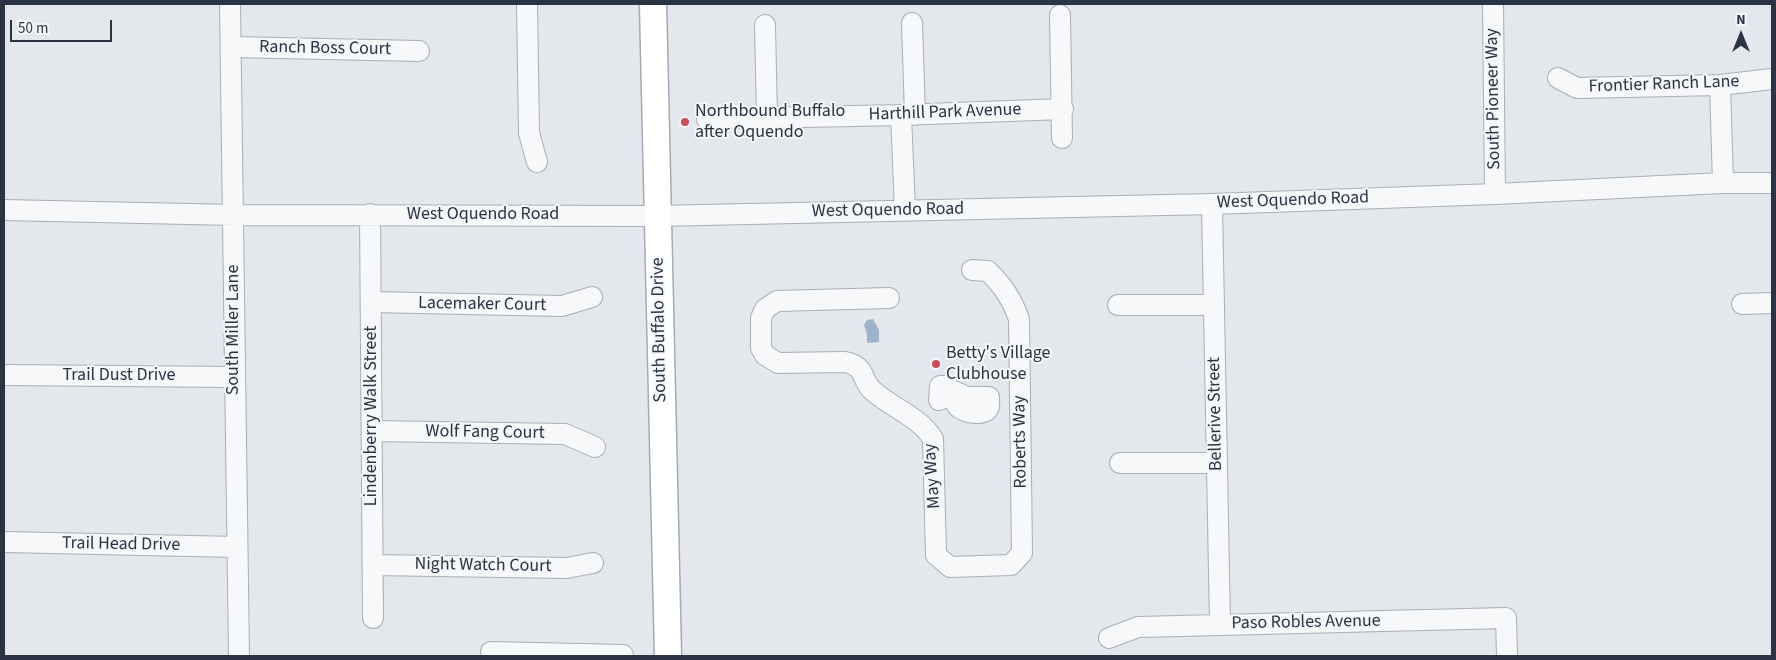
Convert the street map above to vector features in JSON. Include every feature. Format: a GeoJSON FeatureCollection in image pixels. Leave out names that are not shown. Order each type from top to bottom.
{"type":"FeatureCollection","features":[{"type":"Feature","properties":{"kind":"main road","name":"South Buffalo Drive"},"geometry":{"type":"LineString","coordinates":[[653,4],[668,656]]}},
{"type":"Feature","properties":{"kind":"street","name":"South Miller Lane"},"geometry":{"type":"LineString","coordinates":[[230,4],[238,656]]}},
{"type":"Feature","properties":{"kind":"street"},"geometry":{"type":"LineString","coordinates":[[527,4],[529,133],[538,162]]}},
{"type":"Feature","properties":{"kind":"street","name":"South Pioneer Way"},"geometry":{"type":"LineString","coordinates":[[1493,4],[1495,194]]}},
{"type":"Feature","properties":{"kind":"street"},"geometry":{"type":"LineString","coordinates":[[1060,15],[1062,138]]}},
{"type":"Feature","properties":{"kind":"street"},"geometry":{"type":"LineString","coordinates":[[905,210],[912,23]]}},
{"type":"Feature","properties":{"kind":"street"},"geometry":{"type":"LineString","coordinates":[[765,25],[767,118]]}},
{"type":"Feature","properties":{"kind":"street","name":"Ranch Boss Court"},"geometry":{"type":"LineString","coordinates":[[231,46],[418,51]]}},
{"type":"Feature","properties":{"kind":"street","name":"Frontier Ranch Lane"},"geometry":{"type":"LineString","coordinates":[[1558,78],[1577,88],[1720,85],[1772,79]]}},
{"type":"Feature","properties":{"kind":"street"},"geometry":{"type":"LineString","coordinates":[[1720,85],[1723,183]]}},
{"type":"Feature","properties":{"kind":"street","name":"Harthill Park Avenue"},"geometry":{"type":"LineString","coordinates":[[707,119],[908,115],[1062,109]]}},
{"type":"Feature","properties":{"kind":"street","name":"West Oquendo Road"},"geometry":{"type":"LineString","coordinates":[[4,210],[234,215],[657,216],[1212,204],[1495,194],[1723,183],[1772,183]]}},
{"type":"Feature","properties":{"kind":"street","name":"Bellerive Street"},"geometry":{"type":"LineString","coordinates":[[1212,204],[1220,625]]}},
{"type":"Feature","properties":{"kind":"street","name":"Lindenberry Walk Street"},"geometry":{"type":"LineString","coordinates":[[370,214],[374,618]]}},
{"type":"Feature","properties":{"kind":"street","name":"Roberts Way"},"geometry":{"type":"LineString","coordinates":[[944,562],[950,567],[1011,565],[1022,553],[1019,319],[1012,300],[1002,285],[988,271],[972,270]]}},
{"type":"Feature","properties":{"kind":"street","name":"Lacemaker Court"},"geometry":{"type":"LineString","coordinates":[[371,302],[562,306],[592,297]]}},
{"type":"Feature","properties":{"kind":"street","name":"May Way"},"geometry":{"type":"LineString","coordinates":[[890,298],[777,301],[765,309],[761,318],[761,348],[765,355],[778,363],[845,362],[854,364],[863,372],[871,390],[927,429],[933,440],[936,555],[944,562]]}},
{"type":"Feature","properties":{"kind":"street"},"geometry":{"type":"LineString","coordinates":[[1742,304],[1772,303]]}},
{"type":"Feature","properties":{"kind":"street"},"geometry":{"type":"LineString","coordinates":[[1118,304],[1214,304]]}},
{"type":"Feature","properties":{"kind":"street","name":"Trail Dust Drive"},"geometry":{"type":"LineString","coordinates":[[4,375],[234,377]]}},
{"type":"Feature","properties":{"kind":"street","name":"Wolf Fang Court"},"geometry":{"type":"LineString","coordinates":[[372,432],[565,434],[594,446]]}},
{"type":"Feature","properties":{"kind":"street"},"geometry":{"type":"LineString","coordinates":[[1120,463],[1217,463]]}},
{"type":"Feature","properties":{"kind":"street","name":"Trail Head Drive"},"geometry":{"type":"LineString","coordinates":[[4,542],[237,547]]}},
{"type":"Feature","properties":{"kind":"street","name":"Night Watch Court"},"geometry":{"type":"LineString","coordinates":[[373,565],[567,568],[593,564]]}},
{"type":"Feature","properties":{"kind":"street","name":"Paso Robles Avenue"},"geometry":{"type":"LineString","coordinates":[[1109,638],[1138,627],[1506,618],[1507,656]]}},
{"type":"Feature","properties":{"kind":"street"},"geometry":{"type":"LineString","coordinates":[[491,652],[623,655]]}},
{"type":"Feature","properties":{"kind":"water"},"geometry":{"type":"Polygon","coordinates":[[[873,319],[879,330],[879,342],[867,343],[864,325],[867,320],[873,319]]]}},
{"type":"Feature","properties":{"kind":"place","name":"Northbound Buffalo after Oquendo"},"geometry":{"type":"Point","coordinates":[685,122]}},
{"type":"Feature","properties":{"kind":"place","name":"Betty's Village Clubhouse"},"geometry":{"type":"Point","coordinates":[936,364]}}]}
